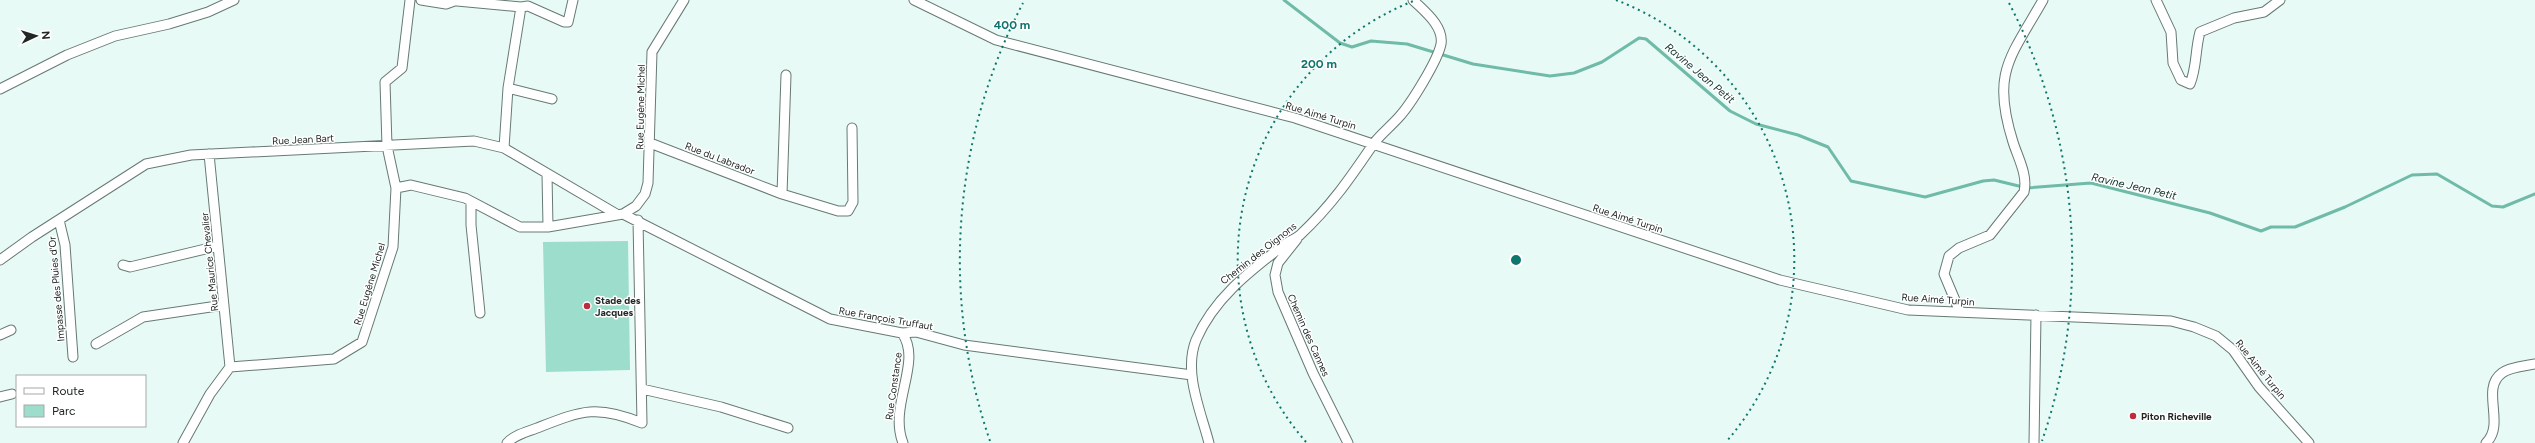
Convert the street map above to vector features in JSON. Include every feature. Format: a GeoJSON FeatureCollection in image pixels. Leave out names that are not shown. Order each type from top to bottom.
{"type":"FeatureCollection","features":[{"type":"Feature","properties":{"kind":"street"},"geometry":{"type":"LineString","coordinates":[[0,89],[67,55],[115,36],[169,24],[208,12],[234,0]]}},
{"type":"Feature","properties":{"kind":"street"},"geometry":{"type":"LineString","coordinates":[[396,188],[387,146],[385,82],[402,68],[410,0]]}},
{"type":"Feature","properties":{"kind":"street"},"geometry":{"type":"LineString","coordinates":[[421,0],[446,4],[457,0],[521,7],[528,6],[564,22],[568,22],[573,0]]}},
{"type":"Feature","properties":{"kind":"street","name":"Rue Eugène Michel"},"geometry":{"type":"LineString","coordinates":[[230,367],[334,359],[362,342],[393,247],[396,188],[411,185],[471,202],[520,227],[548,227],[620,214],[636,206],[644,194],[648,183],[652,52],[684,0]]}},
{"type":"Feature","properties":{"kind":"street","name":"Rue Aimé Turpin"},"geometry":{"type":"LineString","coordinates":[[914,0],[996,40],[1295,118],[1375,142],[1780,280],[1908,310],[2171,321],[2194,327],[2216,336],[2233,350],[2258,387],[2309,443]]}},
{"type":"Feature","properties":{"kind":"street","name":"Chemin des Oignons"},"geometry":{"type":"LineString","coordinates":[[1209,443],[1192,375],[1191,360],[1196,340],[1210,314],[1227,291],[1287,243],[1299,236],[1325,211],[1346,186],[1375,142],[1400,116],[1434,58],[1441,43],[1439,29],[1413,0]]}},
{"type":"Feature","properties":{"kind":"street"},"geometry":{"type":"LineString","coordinates":[[1960,312],[1944,274],[1949,256],[1959,248],[1990,235],[2025,188],[2006,118],[2003,82],[2008,61],[2043,0]]}},
{"type":"Feature","properties":{"kind":"street"},"geometry":{"type":"LineString","coordinates":[[2156,0],[2171,32],[2173,63],[2181,80],[2190,84],[2196,69],[2195,49],[2200,32],[2234,18],[2264,12],[2280,0]]}},
{"type":"Feature","properties":{"kind":"street"},"geometry":{"type":"LineString","coordinates":[[504,148],[508,88],[521,7]]}},
{"type":"Feature","properties":{"kind":"street"},"geometry":{"type":"LineString","coordinates":[[782,194],[786,75]]}},
{"type":"Feature","properties":{"kind":"street"},"geometry":{"type":"LineString","coordinates":[[508,88],[552,99]]}},
{"type":"Feature","properties":{"kind":"street","name":"Rue du Labrador"},"geometry":{"type":"LineString","coordinates":[[650,143],[782,194],[838,211],[848,211],[853,202],[852,128]]}},
{"type":"Feature","properties":{"kind":"street","name":"Rue Jean Bart"},"geometry":{"type":"LineString","coordinates":[[0,260],[146,164],[209,154],[474,141],[504,148],[547,174],[620,214]]}},
{"type":"Feature","properties":{"kind":"street","name":"Rue Maurice Chevalier"},"geometry":{"type":"LineString","coordinates":[[209,154],[230,367]]}},
{"type":"Feature","properties":{"kind":"street"},"geometry":{"type":"LineString","coordinates":[[547,174],[548,227]]}},
{"type":"Feature","properties":{"kind":"street"},"geometry":{"type":"LineString","coordinates":[[471,202],[471,225],[480,313]]}},
{"type":"Feature","properties":{"kind":"street","name":"Rue François Truffaut"},"geometry":{"type":"LineString","coordinates":[[620,214],[638,220],[830,319],[902,333],[916,332],[964,345],[1192,375]]}},
{"type":"Feature","properties":{"kind":"street","name":"Impasse des Pluies d'Or"},"geometry":{"type":"LineString","coordinates":[[59,220],[65,245],[73,357]]}},
{"type":"Feature","properties":{"kind":"street"},"geometry":{"type":"LineString","coordinates":[[507,443],[519,435],[572,414],[593,410],[613,412],[642,423],[638,220]]}},
{"type":"Feature","properties":{"kind":"street","name":"Chemin des Cannes"},"geometry":{"type":"LineString","coordinates":[[1299,236],[1278,263],[1275,275],[1278,292],[1314,373],[1348,443]]}},
{"type":"Feature","properties":{"kind":"street"},"geometry":{"type":"LineString","coordinates":[[123,265],[135,266],[218,246]]}},
{"type":"Feature","properties":{"kind":"street"},"geometry":{"type":"LineString","coordinates":[[96,344],[143,317],[224,305]]}},
{"type":"Feature","properties":{"kind":"street"},"geometry":{"type":"LineString","coordinates":[[2034,443],[2036,315]]}},
{"type":"Feature","properties":{"kind":"street"},"geometry":{"type":"LineString","coordinates":[[0,335],[11,330]]}},
{"type":"Feature","properties":{"kind":"street","name":"Rue Constance"},"geometry":{"type":"LineString","coordinates":[[902,333],[908,340],[910,356],[898,418],[903,443]]}},
{"type":"Feature","properties":{"kind":"street"},"geometry":{"type":"LineString","coordinates":[[2486,443],[2493,432],[2493,390],[2498,377],[2508,370],[2535,364]]}},
{"type":"Feature","properties":{"kind":"street"},"geometry":{"type":"LineString","coordinates":[[183,443],[210,394],[230,367]]}},
{"type":"Feature","properties":{"kind":"street"},"geometry":{"type":"LineString","coordinates":[[642,389],[721,407],[788,428]]}},
{"type":"Feature","properties":{"kind":"street"},"geometry":{"type":"LineString","coordinates":[[0,397],[12,394]]}},
{"type":"Feature","properties":{"kind":"green space","name":"Stade des Jacques"},"geometry":{"type":"Polygon","coordinates":[[[628,241],[630,370],[546,372],[543,242],[628,241]]]}},
{"type":"Feature","properties":{"kind":"waterway","name":"Ravine Jean Petit"},"geometry":{"type":"LineString","coordinates":[[1284,0],[1340,43],[1352,47],[1371,41],[1407,44],[1473,64],[1550,76],[1574,73],[1602,62],[1639,38],[1646,39],[1730,111],[1756,124],[1798,135],[1828,147],[1851,181],[1925,197],[1983,181],[1994,180],[2027,188],[2091,183],[2210,213],[2261,231],[2271,227],[2295,227],[2345,207],[2412,175],[2437,174],[2492,206],[2503,207],[2535,194]]}},
{"type":"Feature","properties":{"kind":"place","name":"Stade des Jacques"},"geometry":{"type":"Point","coordinates":[587,306]}},
{"type":"Feature","properties":{"kind":"place","name":"Piton Richeville"},"geometry":{"type":"Point","coordinates":[2133,416]}}]}
